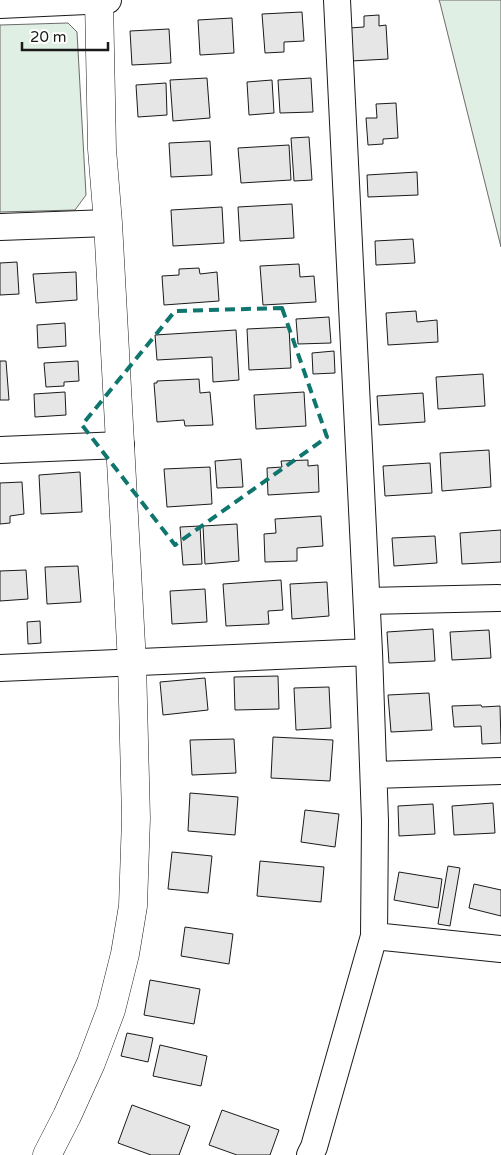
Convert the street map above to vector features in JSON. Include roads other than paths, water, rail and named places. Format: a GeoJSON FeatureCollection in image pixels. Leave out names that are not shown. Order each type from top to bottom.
{"type":"FeatureCollection","features":[{"type":"Feature","properties":{"kind":"street"},"geometry":{"type":"LineString","coordinates":[[47,1155],[91,1063],[111,1010],[125,954],[133,906],[136,818],[132,663],[121,445],[102,149],[99,0]]}},
{"type":"Feature","properties":{"kind":"street"},"geometry":{"type":"LineString","coordinates":[[0,5],[108,0]]}},
{"type":"Feature","properties":{"kind":"street"},"geometry":{"type":"LineString","coordinates":[[310,1155],[314,1147],[374,936],[375,821],[370,652],[337,0]]}},
{"type":"Feature","properties":{"kind":"street"},"geometry":{"type":"LineString","coordinates":[[0,227],[108,223]]}},
{"type":"Feature","properties":{"kind":"street"},"geometry":{"type":"LineString","coordinates":[[0,450],[121,445]]}},
{"type":"Feature","properties":{"kind":"street"},"geometry":{"type":"LineString","coordinates":[[366,601],[498,598]]}},
{"type":"Feature","properties":{"kind":"street"},"geometry":{"type":"LineString","coordinates":[[0,668],[370,652]]}},
{"type":"Feature","properties":{"kind":"street"},"geometry":{"type":"LineString","coordinates":[[374,775],[501,771]]}},
{"type":"Feature","properties":{"kind":"street"},"geometry":{"type":"LineString","coordinates":[[374,936],[501,949]]}}]}
